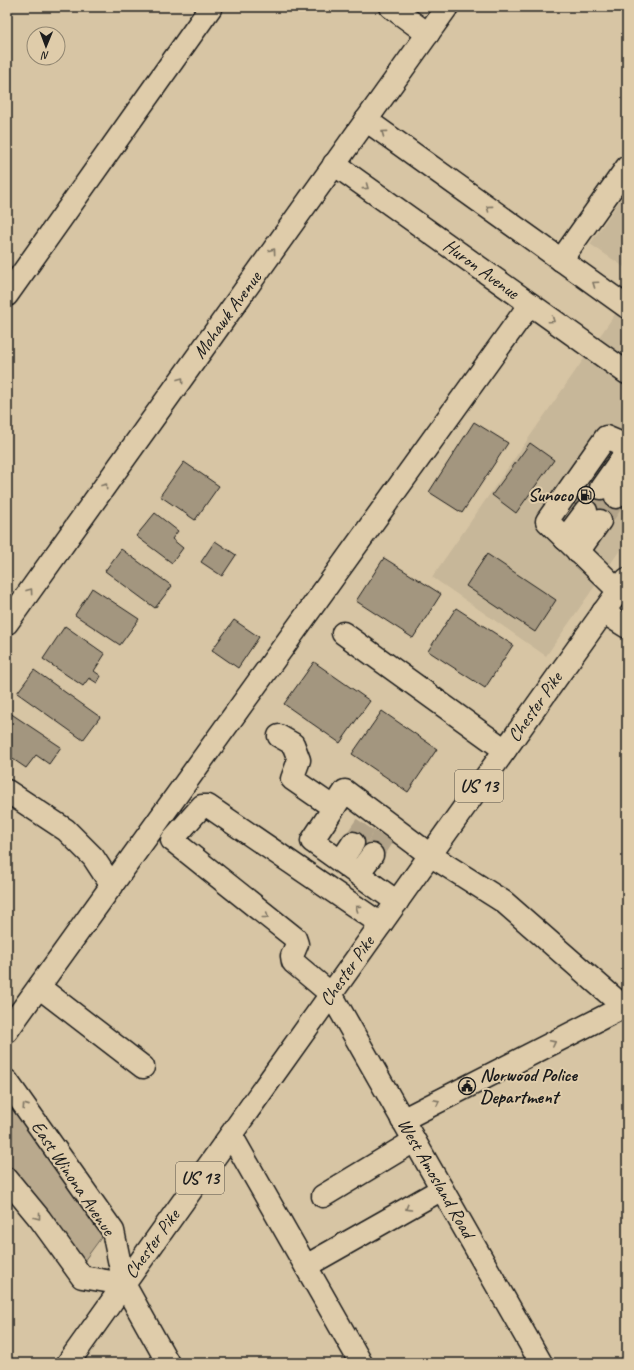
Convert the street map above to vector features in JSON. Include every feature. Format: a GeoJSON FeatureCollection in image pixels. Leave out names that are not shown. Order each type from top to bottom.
{"type":"FeatureCollection","features":[{"type":"Feature","properties":{"kind":"street"},"geometry":{"type":"LineString","coordinates":[[7,295],[212,7]]}},
{"type":"Feature","properties":{"kind":"street"},"geometry":{"type":"LineString","coordinates":[[391,7],[428,34]]}},
{"type":"Feature","properties":{"kind":"street","name":"Mohawk Avenue"},"geometry":{"type":"LineString","coordinates":[[7,623],[447,7]]}},
{"type":"Feature","properties":{"kind":"street"},"geometry":{"type":"LineString","coordinates":[[366,120],[627,307]]}},
{"type":"Feature","properties":{"kind":"street","name":"Huron Avenue"},"geometry":{"type":"LineString","coordinates":[[334,164],[627,373]]}},
{"type":"Feature","properties":{"kind":"street"},"geometry":{"type":"LineString","coordinates":[[561,260],[627,167]]}},
{"type":"Feature","properties":{"kind":"street"},"geometry":{"type":"LineString","coordinates":[[7,1031],[530,304]]}},
{"type":"Feature","properties":{"kind":"street"},"geometry":{"type":"LineString","coordinates":[[623,585],[572,545],[547,521],[606,437],[627,446]]}},
{"type":"Feature","properties":{"kind":"street"},"geometry":{"type":"LineString","coordinates":[[615,489],[627,451]]}},
{"type":"Feature","properties":{"kind":"street"},"geometry":{"type":"LineString","coordinates":[[572,545],[593,516]]}},
{"type":"Feature","properties":{"kind":"street","name":"Chester Pike"},"geometry":{"type":"LineString","coordinates":[[68,1363],[623,585]]}},
{"type":"Feature","properties":{"kind":"street"},"geometry":{"type":"LineString","coordinates":[[603,612],[627,627]]}},
{"type":"Feature","properties":{"kind":"street"},"geometry":{"type":"LineString","coordinates":[[343,633],[505,750]]}},
{"type":"Feature","properties":{"kind":"street"},"geometry":{"type":"LineString","coordinates":[[279,736],[293,744],[299,760],[292,779],[334,808]]}},
{"type":"Feature","properties":{"kind":"street"},"geometry":{"type":"LineString","coordinates":[[7,790],[66,830],[93,857],[112,886]]}},
{"type":"Feature","properties":{"kind":"street"},"geometry":{"type":"LineString","coordinates":[[397,902],[312,841],[345,791],[370,817],[389,831],[504,902],[626,1006],[402,1120]]}},
{"type":"Feature","properties":{"kind":"street"},"geometry":{"type":"LineString","coordinates":[[172,840],[202,806],[208,806],[381,924]]}},
{"type":"Feature","properties":{"kind":"street"},"geometry":{"type":"LineString","coordinates":[[154,826],[295,938],[297,944],[292,956],[293,962],[331,994]]}},
{"type":"Feature","properties":{"kind":"street"},"geometry":{"type":"LineString","coordinates":[[350,868],[353,843]]}},
{"type":"Feature","properties":{"kind":"street"},"geometry":{"type":"LineString","coordinates":[[350,868],[372,855]]}},
{"type":"Feature","properties":{"kind":"street"},"geometry":{"type":"LineString","coordinates":[[39,987],[143,1067]]}},
{"type":"Feature","properties":{"kind":"street","name":"West Amosland Road"},"geometry":{"type":"LineString","coordinates":[[331,994],[541,1363]]}},
{"type":"Feature","properties":{"kind":"street","name":"East Winona Avenue"},"geometry":{"type":"LineString","coordinates":[[7,1081],[113,1231],[124,1284],[168,1363]]}},
{"type":"Feature","properties":{"kind":"street"},"geometry":{"type":"LineString","coordinates":[[231,1135],[361,1363]]}},
{"type":"Feature","properties":{"kind":"street"},"geometry":{"type":"LineString","coordinates":[[323,1196],[414,1141]]}},
{"type":"Feature","properties":{"kind":"street"},"geometry":{"type":"LineString","coordinates":[[7,1179],[40,1219],[82,1277],[124,1284]]}},
{"type":"Feature","properties":{"kind":"street"},"geometry":{"type":"LineString","coordinates":[[306,1266],[442,1188]]}},
{"type":"Feature","properties":{"kind":"shaded area"},"geometry":{"type":"Polygon","coordinates":[[[627,190],[627,269],[590,244],[627,190]]]}},
{"type":"Feature","properties":{"kind":"shaded area"},"geometry":{"type":"Polygon","coordinates":[[[627,297],[627,540],[546,656],[432,577],[627,297]]]}},
{"type":"Feature","properties":{"kind":"shaded area"},"geometry":{"type":"Polygon","coordinates":[[[7,1099],[103,1235],[84,1261],[48,1212],[7,1163],[7,1099]]]}},
{"type":"Feature","properties":{"kind":"building"},"geometry":{"type":"Polygon","coordinates":[[[474,422],[508,443],[462,513],[429,492],[474,422]]]}},
{"type":"Feature","properties":{"kind":"building"},"geometry":{"type":"Polygon","coordinates":[[[530,443],[554,460],[516,513],[492,495],[530,443]]]}},
{"type":"Feature","properties":{"kind":"building"},"geometry":{"type":"Polygon","coordinates":[[[184,462],[219,486],[195,520],[160,496],[184,462]]]}},
{"type":"Feature","properties":{"kind":"building"},"geometry":{"type":"Polygon","coordinates":[[[582,475],[620,500],[604,523],[567,499],[582,475]]]}},
{"type":"Feature","properties":{"kind":"building"},"geometry":{"type":"Polygon","coordinates":[[[155,513],[178,531],[172,539],[183,548],[172,563],[136,536],[155,513]]]}},
{"type":"Feature","properties":{"kind":"building"},"geometry":{"type":"Polygon","coordinates":[[[215,541],[236,555],[222,576],[201,562],[215,541]]]}},
{"type":"Feature","properties":{"kind":"building"},"geometry":{"type":"Polygon","coordinates":[[[121,549],[172,586],[155,608],[105,571],[121,549]]]}},
{"type":"Feature","properties":{"kind":"building"},"geometry":{"type":"Polygon","coordinates":[[[487,554],[556,600],[535,632],[466,586],[487,554]]]}},
{"type":"Feature","properties":{"kind":"building"},"geometry":{"type":"Polygon","coordinates":[[[384,558],[441,594],[413,638],[356,601],[384,558]]]}},
{"type":"Feature","properties":{"kind":"building"},"geometry":{"type":"Polygon","coordinates":[[[92,588],[139,619],[120,645],[75,615],[92,588]]]}},
{"type":"Feature","properties":{"kind":"building"},"geometry":{"type":"Polygon","coordinates":[[[456,608],[513,645],[485,688],[428,651],[456,608]]]}},
{"type":"Feature","properties":{"kind":"building"},"geometry":{"type":"Polygon","coordinates":[[[234,620],[259,637],[238,668],[212,650],[234,620]]]}},
{"type":"Feature","properties":{"kind":"building"},"geometry":{"type":"Polygon","coordinates":[[[65,626],[105,654],[94,671],[101,676],[97,683],[89,678],[83,686],[43,659],[65,626]]]}},
{"type":"Feature","properties":{"kind":"building"},"geometry":{"type":"Polygon","coordinates":[[[314,662],[370,701],[340,743],[284,704],[314,662]]]}},
{"type":"Feature","properties":{"kind":"building"},"geometry":{"type":"Polygon","coordinates":[[[34,670],[100,717],[83,740],[17,693],[34,670]]]}},
{"type":"Feature","properties":{"kind":"building"},"geometry":{"type":"Polygon","coordinates":[[[7,711],[61,747],[49,764],[36,755],[26,768],[7,755],[7,711]]]}},
{"type":"Feature","properties":{"kind":"building"},"geometry":{"type":"Polygon","coordinates":[[[382,711],[437,749],[408,792],[352,754],[382,711]]]}},
{"type":"Feature","properties":{"kind":"tunnel"},"geometry":{"type":"LineString","coordinates":[[586,511],[601,488]]}},
{"type":"Feature","properties":{"kind":"tunnel"},"geometry":{"type":"LineString","coordinates":[[600,521],[616,497]]}},
{"type":"Feature","properties":{"kind":"tunnel"},"geometry":{"type":"LineString","coordinates":[[353,843],[367,823]]}},
{"type":"Feature","properties":{"kind":"tunnel"},"geometry":{"type":"LineString","coordinates":[[372,855],[385,835]]}},
{"type":"Feature","properties":{"kind":"place","name":"Sunoco"},"geometry":{"type":"Point","coordinates":[586,495]}},
{"type":"Feature","properties":{"kind":"place","name":"Norwood Police Department"},"geometry":{"type":"Point","coordinates":[467,1086]}}]}
